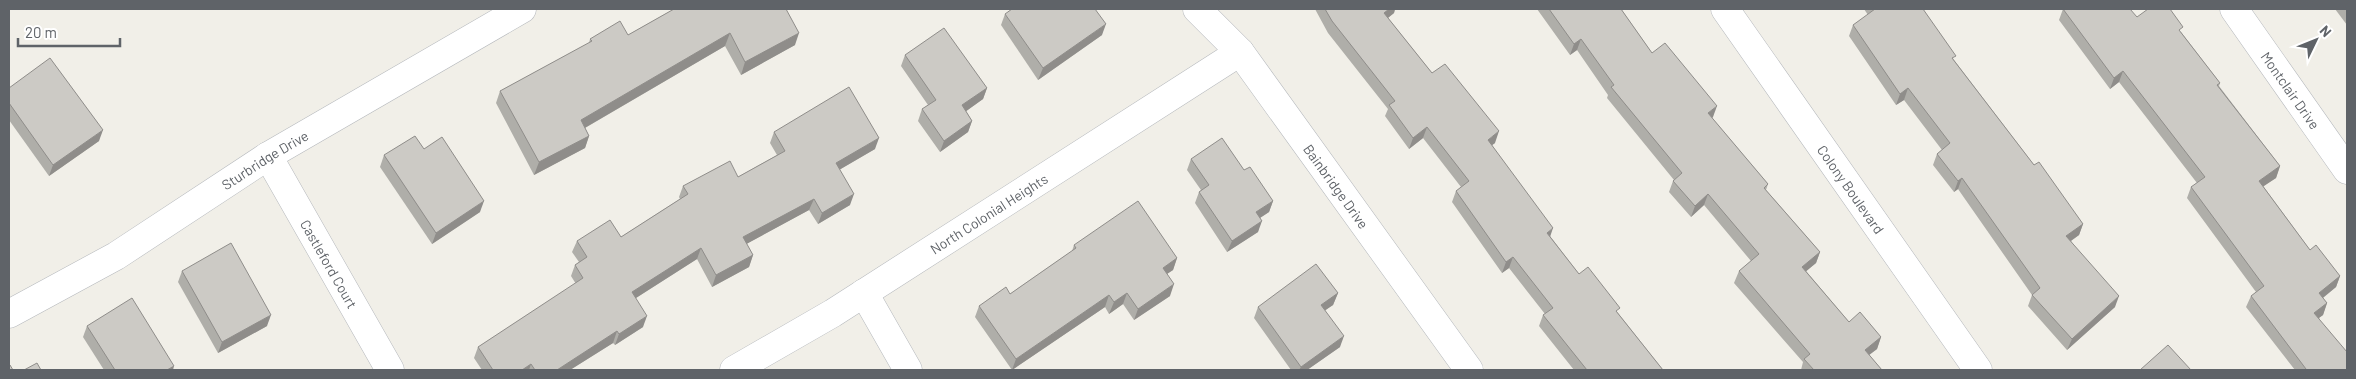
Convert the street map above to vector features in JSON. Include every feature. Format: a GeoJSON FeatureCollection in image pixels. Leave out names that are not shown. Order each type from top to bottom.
{"type":"FeatureCollection","features":[{"type":"Feature","properties":{"kind":"street","name":"Sturbridge Drive"},"geometry":{"type":"LineString","coordinates":[[9,314],[116,256],[268,156],[522,9]]}},
{"type":"Feature","properties":{"kind":"street","name":"Bainbridge Drive"},"geometry":{"type":"LineString","coordinates":[[1197,9],[1240,52],[1469,370]]}},
{"type":"Feature","properties":{"kind":"street","name":"Colony Boulevard"},"geometry":{"type":"LineString","coordinates":[[1725,9],[1978,370]]}},
{"type":"Feature","properties":{"kind":"street","name":"Montclair Drive"},"geometry":{"type":"LineString","coordinates":[[2234,9],[2347,170]]}},
{"type":"Feature","properties":{"kind":"street","name":"North Colonial Heights"},"geometry":{"type":"LineString","coordinates":[[734,370],[864,293],[1240,52]]}},
{"type":"Feature","properties":{"kind":"street","name":"Castleford Court"},"geometry":{"type":"LineString","coordinates":[[268,156],[390,370]]}},
{"type":"Feature","properties":{"kind":"street"},"geometry":{"type":"LineString","coordinates":[[864,293],[908,370]]}},
{"type":"Feature","properties":{"kind":"building"},"geometry":{"type":"Polygon","coordinates":[[[674,9],[786,9],[799,33],[745,62],[730,33],[581,120],[589,136],[539,162],[500,91],[592,41],[590,39],[620,21],[628,35],[674,9]]]}},
{"type":"Feature","properties":{"kind":"building"},"geometry":{"type":"Polygon","coordinates":[[[1012,9],[1095,9],[1106,24],[1043,68],[1005,14],[1012,9]]]}},
{"type":"Feature","properties":{"kind":"building"},"geometry":{"type":"Polygon","coordinates":[[[1325,9],[1389,9],[1384,13],[1432,73],[1445,64],[1499,131],[1488,140],[1553,228],[1547,233],[1579,274],[1588,267],[1620,308],[1616,311],[1663,370],[1587,370],[1543,315],[1553,308],[1513,257],[1506,262],[1456,191],[1469,181],[1427,127],[1413,138],[1389,105],[1395,101],[1332,21],[1325,9]]]}},
{"type":"Feature","properties":{"kind":"building"},"geometry":{"type":"Polygon","coordinates":[[[1549,9],[1621,9],[1652,53],[1665,43],[1717,106],[1708,113],[1768,184],[1764,188],[1820,252],[1802,267],[1849,322],[1860,312],[1881,337],[1865,350],[1882,370],[1814,370],[1804,359],[1810,354],[1739,271],[1759,254],[1708,194],[1695,206],[1673,181],[1682,173],[1611,87],[1614,85],[1581,39],[1574,44],[1549,9]]]}},
{"type":"Feature","properties":{"kind":"building"},"geometry":{"type":"Polygon","coordinates":[[[1875,9],[1923,9],[1956,56],[1952,58],[2034,165],[2039,162],[2083,224],[2066,236],[2119,296],[2072,339],[2032,295],[2040,288],[1962,178],[1958,181],[1937,154],[1950,143],[1908,88],[1900,94],[1853,25],[1875,9]]]}},
{"type":"Feature","properties":{"kind":"building"},"geometry":{"type":"Polygon","coordinates":[[[2063,9],[2130,9],[2137,17],[2148,9],[2170,9],[2183,27],[2179,30],[2220,83],[2217,85],[2280,166],[2259,181],[2310,250],[2316,245],[2340,276],[2319,293],[2327,303],[2314,313],[2347,352],[2347,370],[2305,370],[2251,296],[2264,286],[2191,187],[2205,177],[2123,71],[2114,78],[2063,9]]]}},
{"type":"Feature","properties":{"kind":"building"},"geometry":{"type":"Polygon","coordinates":[[[944,28],[987,88],[962,105],[972,121],[944,141],[922,109],[936,100],[905,55],[944,28]]]}},
{"type":"Feature","properties":{"kind":"building"},"geometry":{"type":"Polygon","coordinates":[[[50,58],[103,130],[53,165],[9,103],[9,88],[50,58]]]}},
{"type":"Feature","properties":{"kind":"building"},"geometry":{"type":"Polygon","coordinates":[[[849,87],[879,138],[836,163],[854,194],[822,213],[814,199],[743,237],[753,255],[716,275],[701,248],[632,292],[647,316],[619,334],[617,331],[557,370],[535,370],[531,364],[522,370],[493,370],[478,347],[583,278],[575,265],[587,257],[577,241],[610,220],[621,237],[688,194],[683,186],[730,161],[738,177],[785,151],[774,132],[849,87]]]}},
{"type":"Feature","properties":{"kind":"building"},"geometry":{"type":"Polygon","coordinates":[[[415,136],[424,149],[442,137],[484,201],[436,233],[384,155],[415,136]]]}},
{"type":"Feature","properties":{"kind":"building"},"geometry":{"type":"Polygon","coordinates":[[[1222,138],[1244,170],[1250,167],[1273,201],[1256,212],[1262,221],[1232,241],[1199,192],[1209,185],[1191,159],[1222,138]]]}},
{"type":"Feature","properties":{"kind":"building"},"geometry":{"type":"Polygon","coordinates":[[[1138,201],[1177,258],[1163,268],[1174,284],[1138,309],[1127,293],[1114,302],[1109,295],[1016,359],[979,306],[1006,287],[1010,294],[1076,248],[1074,245],[1138,201]]]}},
{"type":"Feature","properties":{"kind":"building"},"geometry":{"type":"Polygon","coordinates":[[[231,243],[271,315],[222,342],[182,271],[231,243]]]}},
{"type":"Feature","properties":{"kind":"building"},"geometry":{"type":"Polygon","coordinates":[[[1316,264],[1338,293],[1321,305],[1344,336],[1301,367],[1258,307],[1316,264]]]}},
{"type":"Feature","properties":{"kind":"building"},"geometry":{"type":"Polygon","coordinates":[[[132,298],[174,366],[167,370],[115,370],[87,326],[132,298]]]}},
{"type":"Feature","properties":{"kind":"building"},"geometry":{"type":"Polygon","coordinates":[[[2168,345],[2191,370],[2140,370],[2168,345]]]}},
{"type":"Feature","properties":{"kind":"building"},"geometry":{"type":"Polygon","coordinates":[[[37,363],[41,370],[24,370],[37,363]]]}}]}
